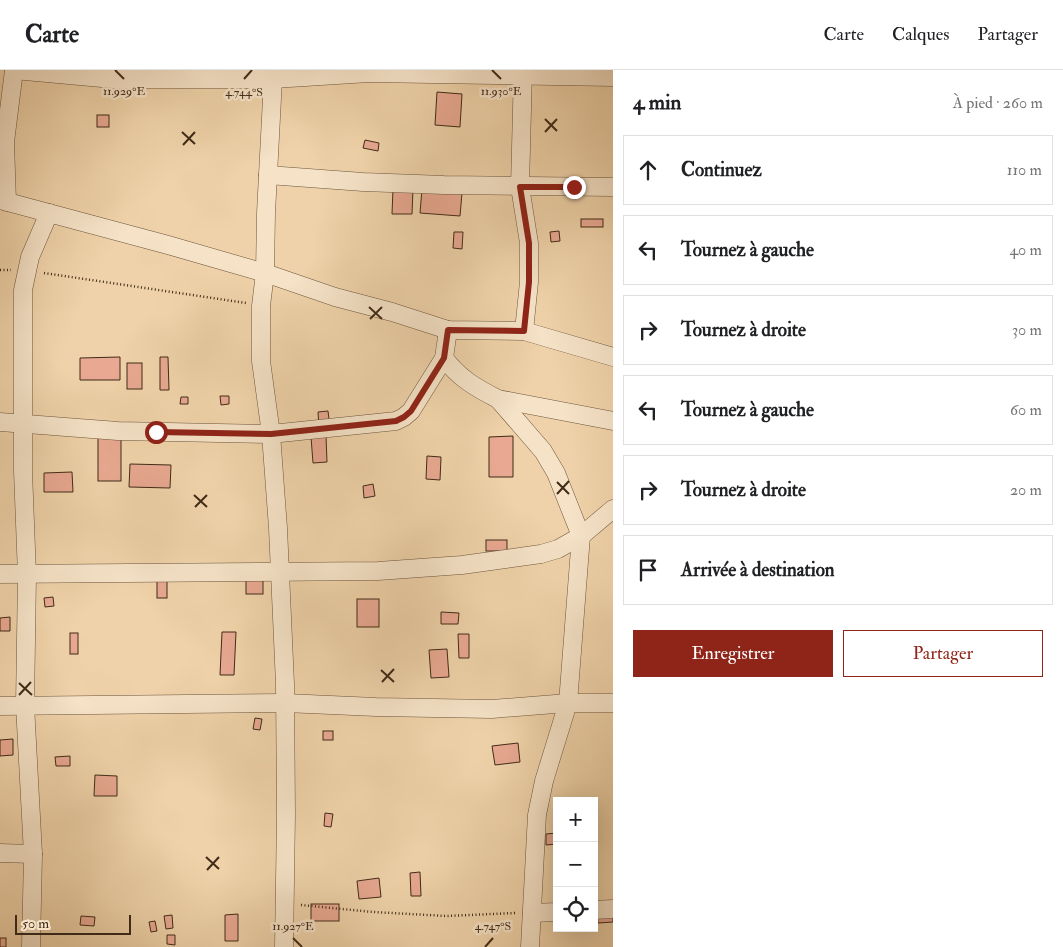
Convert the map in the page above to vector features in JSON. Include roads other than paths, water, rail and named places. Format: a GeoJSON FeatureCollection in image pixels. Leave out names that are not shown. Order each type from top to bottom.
{"type":"FeatureCollection","features":[{"type":"Feature","properties":{"kind":"street"},"geometry":{"type":"LineString","coordinates":[[613,77],[523,73],[370,73],[114,79],[14,70],[5,142],[3,201],[265,273],[335,298],[392,312],[448,330],[524,331],[613,357]]}},
{"type":"Feature","properties":{"kind":"street"},"geometry":{"type":"LineString","coordinates":[[523,73],[520,187],[529,243],[529,282],[524,331]]}},
{"type":"Feature","properties":{"kind":"street"},"geometry":{"type":"LineString","coordinates":[[272,74],[265,273],[262,306],[262,361],[271,434],[280,572],[285,703],[284,947]]}},
{"type":"Feature","properties":{"kind":"street"},"geometry":{"type":"LineString","coordinates":[[268,175],[363,182],[520,187],[613,187]]}},
{"type":"Feature","properties":{"kind":"street"},"geometry":{"type":"LineString","coordinates":[[31,947],[32,854],[25,705],[27,575],[23,471],[23,290],[30,257],[49,213]]}},
{"type":"Feature","properties":{"kind":"street"},"geometry":{"type":"LineString","coordinates":[[0,422],[118,431],[271,434],[396,421],[411,411],[444,358],[448,330]]}},
{"type":"Feature","properties":{"kind":"street"},"geometry":{"type":"LineString","coordinates":[[444,358],[457,374],[498,399],[613,421]]}},
{"type":"Feature","properties":{"kind":"street"},"geometry":{"type":"LineString","coordinates":[[498,399],[543,451],[556,472],[581,536],[568,703],[544,781],[537,816],[530,947]]}},
{"type":"Feature","properties":{"kind":"street"},"geometry":{"type":"LineString","coordinates":[[0,574],[378,571],[462,564],[541,554],[558,549],[581,536],[613,509]]}},
{"type":"Feature","properties":{"kind":"street"},"geometry":{"type":"LineString","coordinates":[[0,706],[285,703],[492,709],[568,703],[613,703]]}},
{"type":"Feature","properties":{"kind":"street"},"geometry":{"type":"LineString","coordinates":[[0,853],[32,854]]}},
{"type":"Feature","properties":{"kind":"street"},"geometry":{"type":"LineString","coordinates":[[598,910],[613,910]]}},
{"type":"Feature","properties":{"kind":"street"},"geometry":{"type":"LineString","coordinates":[[532,913],[553,912]]}}]}
